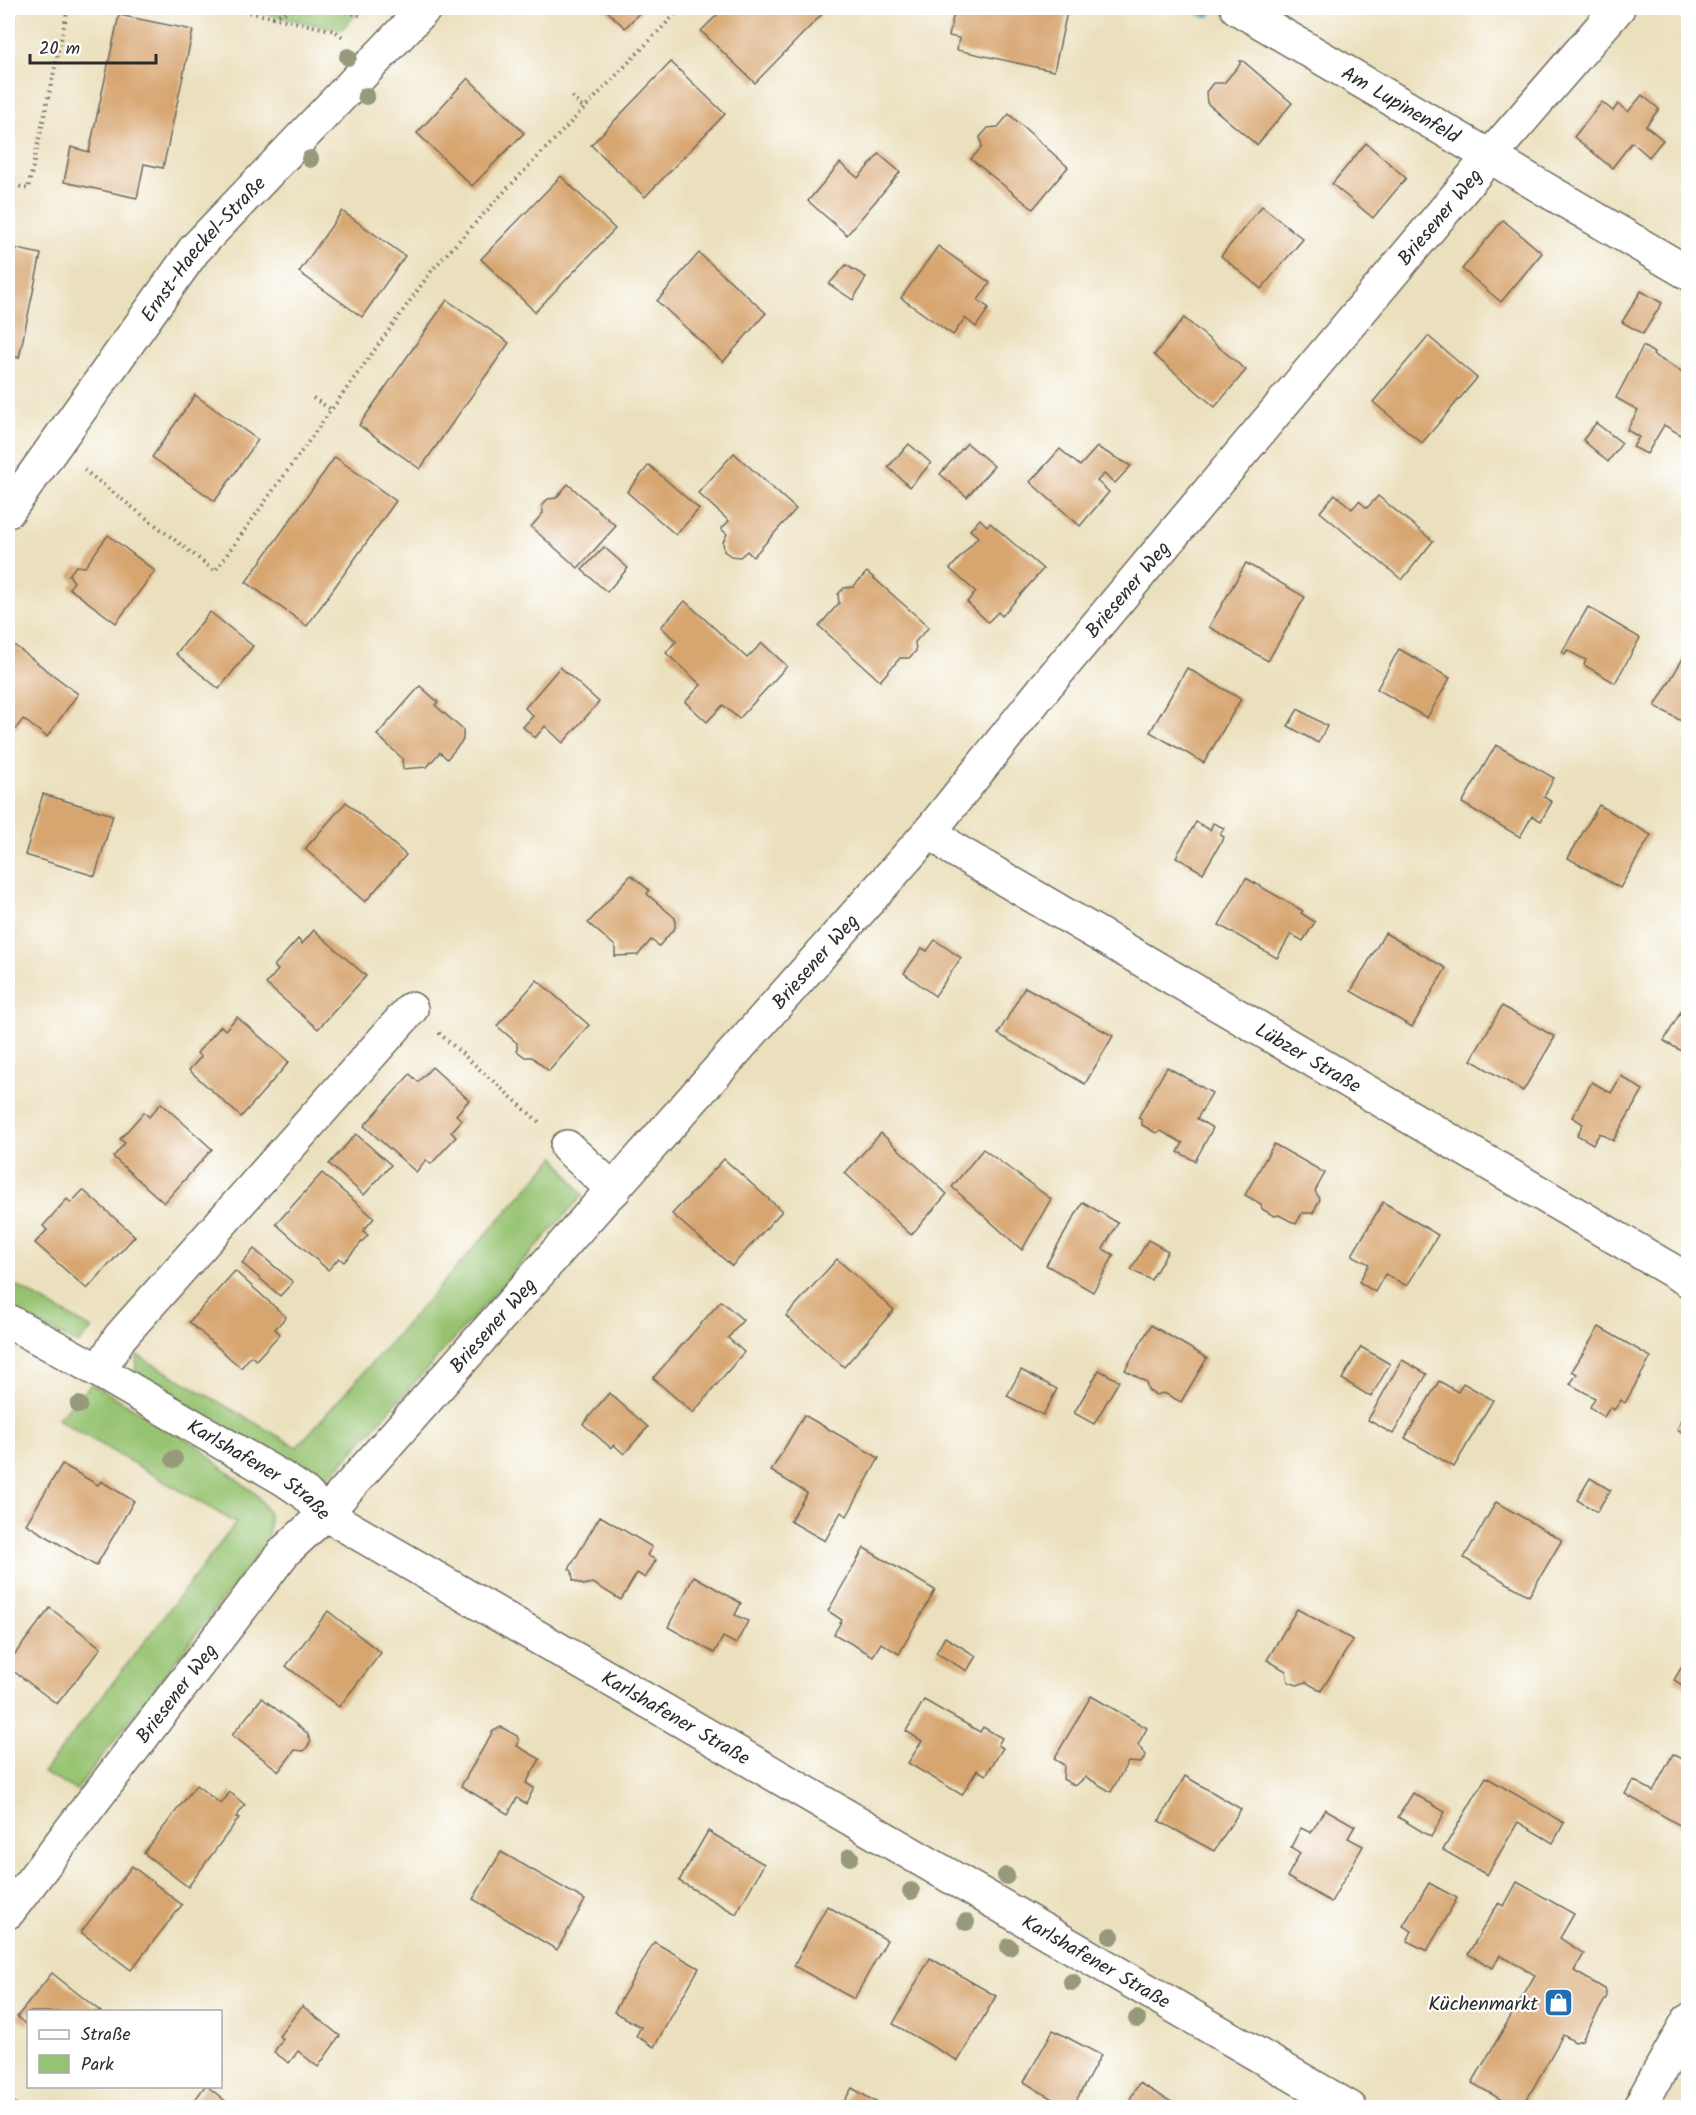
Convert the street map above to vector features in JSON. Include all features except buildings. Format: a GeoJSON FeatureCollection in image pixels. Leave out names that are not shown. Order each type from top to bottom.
{"type":"FeatureCollection","features":[{"type":"Feature","properties":{"kind":"street","name":"Ernst-Haeckel-Straße"},"geometry":{"type":"LineString","coordinates":[[8,511],[194,250],[425,8]]}},
{"type":"Feature","properties":{"kind":"street","name":"Am Lupinenfeld"},"geometry":{"type":"LineString","coordinates":[[1237,8],[1689,273]]}},
{"type":"Feature","properties":{"kind":"street","name":"Briesener Weg"},"geometry":{"type":"LineString","coordinates":[[8,1912],[284,1552],[325,1514],[931,830],[1046,686],[1491,155],[1618,8]]}},
{"type":"Feature","properties":{"kind":"street","name":"Lübzer Straße"},"geometry":{"type":"LineString","coordinates":[[931,830],[953,849],[1689,1280]]}},
{"type":"Feature","properties":{"kind":"street"},"geometry":{"type":"LineString","coordinates":[[99,1371],[120,1337],[411,1009]]}},
{"type":"Feature","properties":{"kind":"street"},"geometry":{"type":"LineString","coordinates":[[567,1147],[614,1190]]}},
{"type":"Feature","properties":{"kind":"street","name":"Karlshafener Straße"},"geometry":{"type":"LineString","coordinates":[[8,1321],[99,1371],[306,1492],[325,1514],[1350,2108]]}},
{"type":"Feature","properties":{"kind":"street"},"geometry":{"type":"LineString","coordinates":[[1639,2108],[1689,2022]]}},
{"type":"Feature","properties":{"kind":"path"},"geometry":{"type":"LineString","coordinates":[[8,183],[28,189],[68,8]]}},
{"type":"Feature","properties":{"kind":"path"},"geometry":{"type":"LineString","coordinates":[[226,8],[335,31],[343,37]]}},
{"type":"Feature","properties":{"kind":"path"},"geometry":{"type":"LineString","coordinates":[[272,17],[297,8]]}},
{"type":"Feature","properties":{"kind":"path"},"geometry":{"type":"LineString","coordinates":[[329,8],[363,16]]}},
{"type":"Feature","properties":{"kind":"path"},"geometry":{"type":"LineString","coordinates":[[85,471],[215,571],[433,269],[681,8]]}},
{"type":"Feature","properties":{"kind":"path"},"geometry":{"type":"LineString","coordinates":[[572,98],[584,109]]}},
{"type":"Feature","properties":{"kind":"path"},"geometry":{"type":"LineString","coordinates":[[313,398],[332,410]]}},
{"type":"Feature","properties":{"kind":"path"},"geometry":{"type":"LineString","coordinates":[[411,1009],[567,1147]]}},
{"type":"Feature","properties":{"kind":"green space"},"geometry":{"type":"Polygon","coordinates":[[[238,8],[362,8],[341,30],[238,8]]]}},
{"type":"Feature","properties":{"kind":"green space"},"geometry":{"type":"Polygon","coordinates":[[[555,1157],[583,1195],[337,1469],[328,1476],[304,1475],[135,1374],[137,1355],[297,1447],[555,1157]]]}},
{"type":"Feature","properties":{"kind":"green space"},"geometry":{"type":"Polygon","coordinates":[[[8,1281],[92,1329],[78,1344],[8,1308],[8,1281]]]}},
{"type":"Feature","properties":{"kind":"green space"},"geometry":{"type":"Polygon","coordinates":[[[92,1384],[200,1447],[215,1462],[257,1495],[269,1514],[269,1530],[263,1547],[76,1790],[43,1773],[236,1523],[57,1419],[92,1384]]]}},
{"type":"Feature","properties":{"kind":"waterway"},"geometry":{"type":"LineString","coordinates":[[1198,8],[1206,12]]}},
{"type":"Feature","properties":{"kind":"place","name":"Küchenmarkt"},"geometry":{"type":"Point","coordinates":[1559,2003]}}]}
